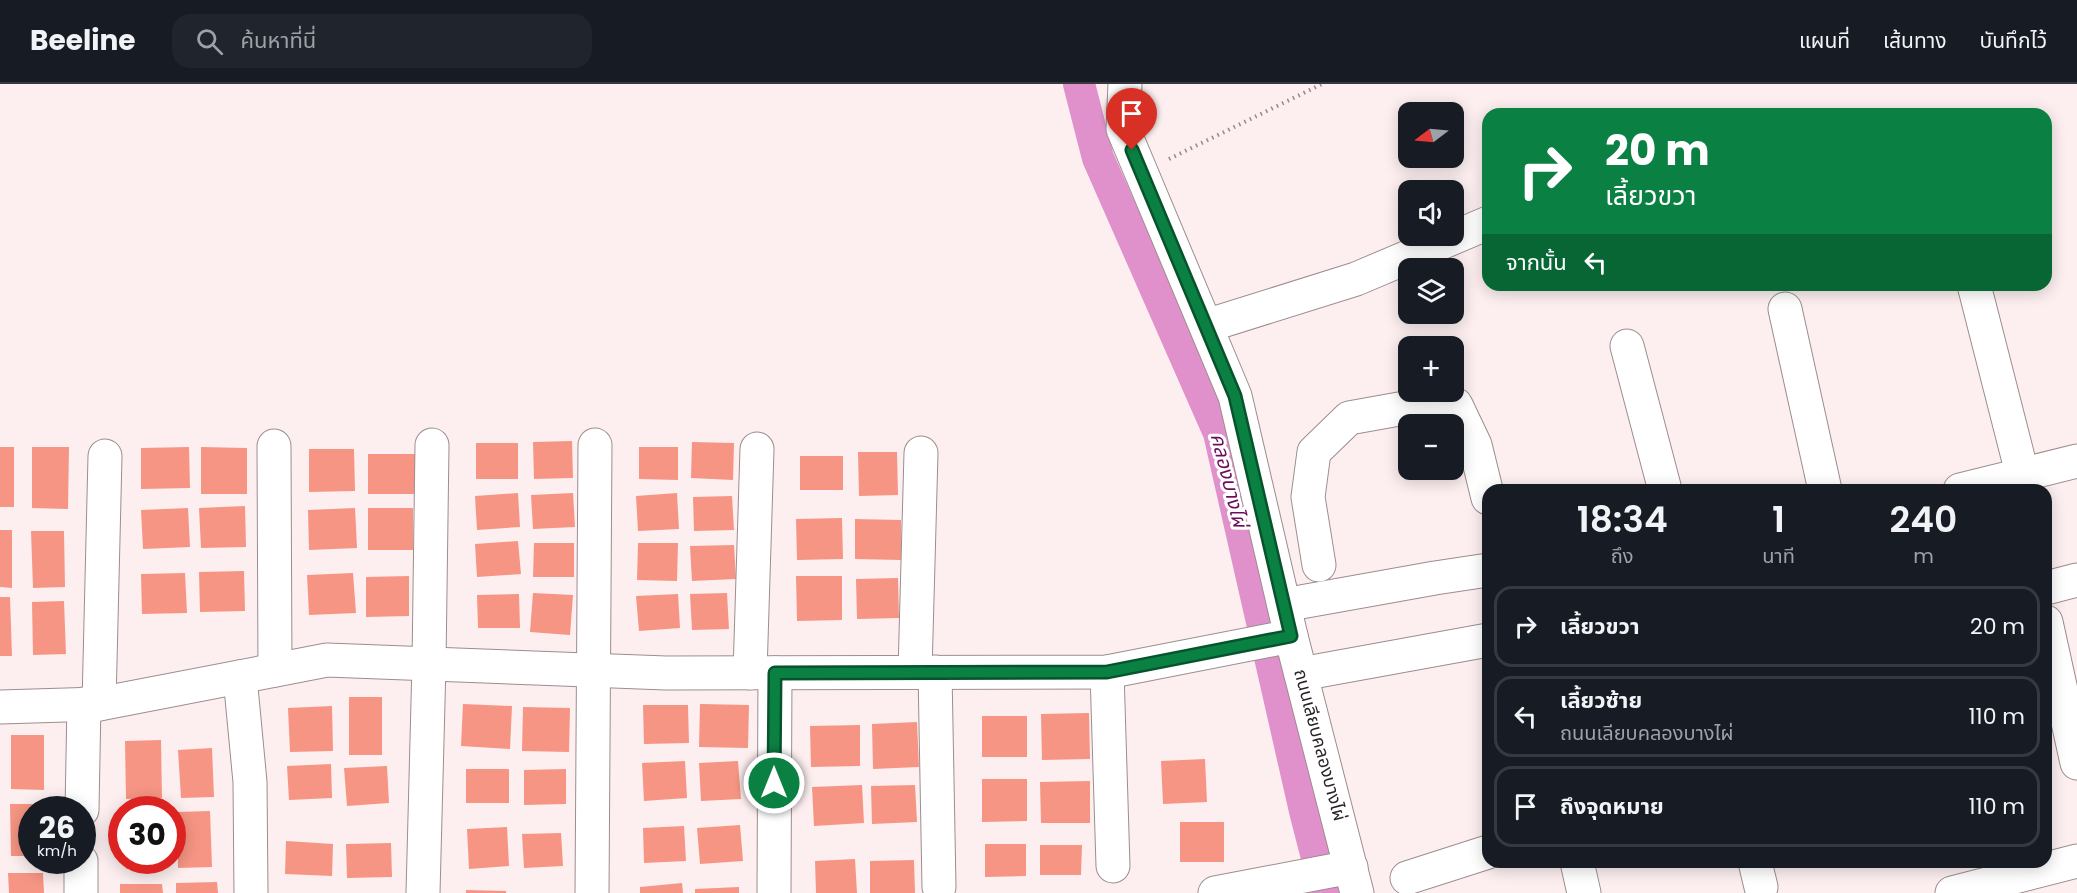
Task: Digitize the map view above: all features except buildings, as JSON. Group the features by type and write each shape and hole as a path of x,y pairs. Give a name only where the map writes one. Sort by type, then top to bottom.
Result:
{"street":[{"name":"ถนนเลียบคลองบางไผ่","path":"1125,84 1123,129 1235,396 1282,627 1301,674 1346,877"},
{"path":"1206,326 1356,279 1482,226"},
{"path":"1976,291 2022,473"},
{"path":"1785,309 1824,484"},
{"path":"1627,346 1663,484"},
{"path":"1319,565 1308,497 1314,452 1349,418 1427,404 1456,405 1475,445 1485,484"},
{"path":"423,893 432,445"},
{"path":"592,893 595,445"},
{"path":"274,446 275,670"},
{"path":"756,449 762,673 774,893"},
{"path":"921,453 925,672 939,887"},
{"path":"83,796 92,704 105,456"},
{"path":"1982,484 2077,460"},
{"path":"0,707 92,704 327,660 666,673 1107,672 1196,654 1435,578 1482,571"},
{"path":"2052,586 2077,580"},
{"path":"1301,674 1482,641"},
{"path":"2052,649 2077,763"},
{"path":"1107,672 1113,866"},
{"path":"240,677 250,782 251,893"},
{"path":"1407,878 1482,854"},
{"path":"2052,867 2077,861"},
{"path":"1578,868 1584,893"},
{"path":"1952,893 2050,868"},
{"path":"81,874 81,893"},
{"path":"1215,893 1264,884 1346,877"}],"path":[{"path":"1142,172 1322,84"}],"waterway":[{"name":"คลองบางไผ่","path":"1079,84 1098,158 1219,433 1305,811 1326,893"}],"route":[{"path":"774,783 775,673 1107,672 1291,636 1235,396 1132,150"}]}
